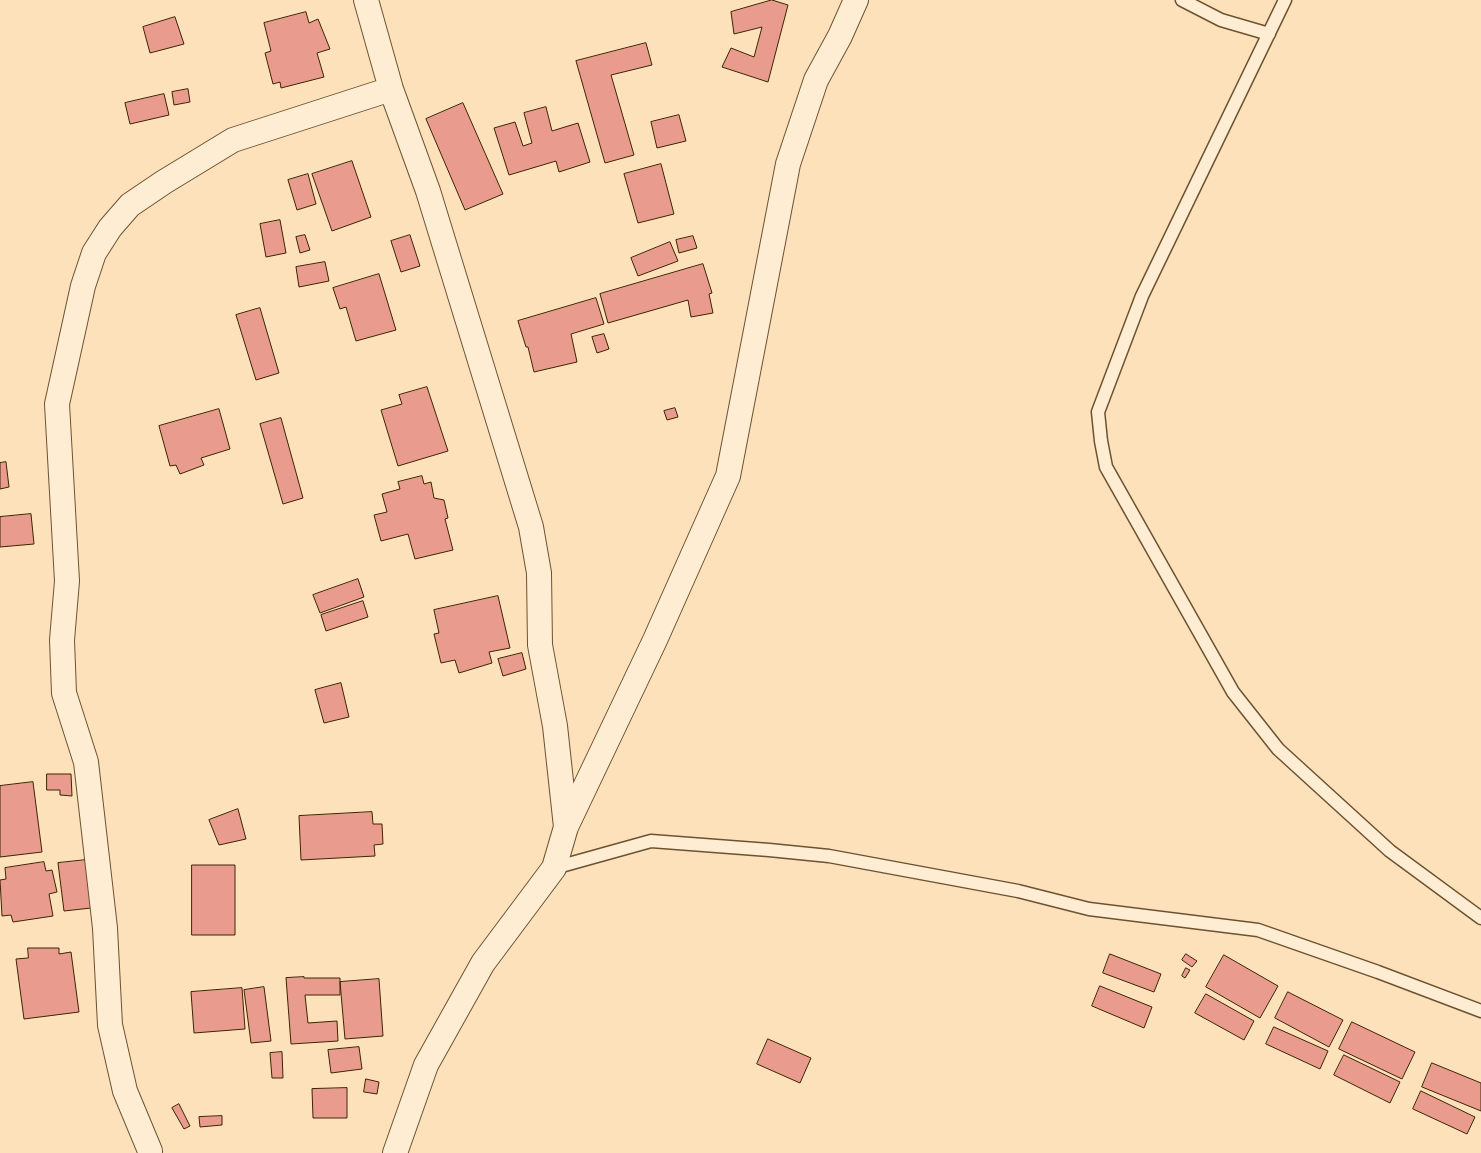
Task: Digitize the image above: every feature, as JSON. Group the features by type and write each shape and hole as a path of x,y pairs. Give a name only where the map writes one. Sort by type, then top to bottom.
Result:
{"street":[{"path":"366,0 392,89 428,191 531,527 539,573 540,644 555,726 566,828"},
{"path":"395,1153 426,1065 482,964 554,868 566,828 655,640 728,476 788,164 816,80 840,36 856,0"},
{"path":"149,1152 125,1091 110,1025 105,928 86,762 64,693 62,640 67,581 57,404 83,286 94,253 110,228 130,205 164,182 232,140 392,89"}],"lane":[{"path":"1182,0 1220,20 1269,34"},
{"path":"1286,0 1142,296 1098,412 1106,467 1233,692 1278,749 1390,851 1481,918"},
{"path":"554,868 651,841 829,856 1018,890 1089,909 1258,930 1481,1011"}],"building":[{"path":"772,0 788,5 768,82 722,67 731,48 754,57 762,27 734,34 731,12"},
{"path":"306,12 309,23 318,19 330,49 317,53 324,77 281,88 280,82 273,84 265,53 271,51 264,23"},
{"path":"175,17 184,44 150,53 143,27"},
{"path":"646,43 652,65 611,75 634,155 605,163 576,61"},
{"path":"188,89 190,102 174,105 172,92"},
{"path":"164,94 169,115 130,124 125,103"},
{"path":"463,103 503,194 465,210 426,119"},
{"path":"546,107 552,131 578,123 590,162 559,172 556,161 509,175 494,128 515,122 523,146 532,143 524,113"},
{"path":"679,115 686,141 657,148 651,122"},
{"path":"352,161 371,217 332,231 312,174"},
{"path":"661,164 674,214 638,223 624,174"},
{"path":"308,174 316,204 297,210 288,180"},
{"path":"280,220 286,253 266,257 260,224"},
{"path":"305,235 310,250 300,253 296,237"},
{"path":"410,235 420,266 401,272 391,241"},
{"path":"693,236 697,248 679,253 676,240"},
{"path":"670,242 678,261 638,276 631,258"},
{"path":"325,262 329,281 299,287 296,267"},
{"path":"703,264 712,293 709,294 713,313 691,317 688,300 608,323 600,294"},
{"path":"379,274 396,330 356,341 346,307 340,309 333,288"},
{"path":"596,298 604,324 571,334 577,362 534,372 528,347 526,347 518,321"},
{"path":"260,308 279,373 256,380 236,315"},
{"path":"604,334 609,349 597,353 592,337"},
{"path":"427,387 448,451 398,466 381,410 402,404 399,395"},
{"path":"675,408 678,417 667,420 664,411"},
{"path":"219,409 230,449 201,458 204,465 180,474 176,465 170,466 159,426"},
{"path":"281,418 303,498 283,504 260,424"},
{"path":"6,462 9,487 0,489 0,463"},
{"path":"422,476 424,484 431,482 434,498 444,500 448,518 445,519 453,550 415,559 408,534 381,541 374,515 387,512 382,494 400,489 398,482"},
{"path":"31,514 34,544 0,547 0,517"},
{"path":"358,579 364,597 320,613 313,595"},
{"path":"498,596 510,648 489,652 492,663 459,673 455,660 441,663 434,634 439,633 434,610"},
{"path":"363,601 368,617 326,631 321,615"},
{"path":"522,653 526,669 503,676 498,659"},
{"path":"341,683 349,717 324,723 315,690"},
{"path":"47,774 71,774 72,796 60,795 60,790 47,790"},
{"path":"33,782 42,852 0,857 0,786"},
{"path":"238,809 246,839 219,845 209,820"},
{"path":"372,812 373,824 382,824 383,844 374,845 375,856 301,860 299,816"},
{"path":"86,860 91,908 64,911 58,863"},
{"path":"44,862 46,871 52,870 57,892 49,894 53,916 13,922 11,915 2,916 0,880 6,879 5,868"},
{"path":"192,865 235,865 235,935 192,935"},
{"path":"28,948 59,948 59,954 71,952 79,1012 24,1019 16,959 28,958"},
{"path":"1110,954 1161,974 1154,992 1103,973"},
{"path":"1186,954 1197,961 1192,967 1182,960"},
{"path":"1224,955 1278,986 1260,1018 1206,987"},
{"path":"1186,968 1190,970 1185,978 1182,976"},
{"path":"286,978 340,978 340,995 305,995 308,1023 337,1021 338,1041 291,1044"},
{"path":"379,979 383,1036 345,1039 340,982"},
{"path":"1100,986 1152,1007 1144,1028 1092,1006"},
{"path":"264,987 271,1041 251,1043 244,990"},
{"path":"242,988 245,1029 194,1033 191,992"},
{"path":"1288,992 1343,1020 1329,1047 1275,1018"},
{"path":"1206,994 1254,1021 1244,1040 1195,1013"},
{"path":"1352,1022 1415,1052 1402,1079 1339,1049"},
{"path":"1274,1027 1328,1051 1320,1069 1266,1044"},
{"path":"768,1039 811,1058 800,1083 757,1064"},
{"path":"359,1047 362,1069 331,1073 328,1050"},
{"path":"282,1052 283,1078 272,1078 270,1053"},
{"path":"1344,1055 1400,1082 1390,1103 1334,1075"},
{"path":"1432,1063 1481,1083 1481,1111 1422,1087"},
{"path":"366,1079 379,1082 377,1094 364,1092"},
{"path":"347,1088 347,1118 313,1118 312,1089"},
{"path":"1421,1091 1475,1117 1467,1134 1413,1109"},
{"path":"179,1104 190,1126 184,1129 172,1108"},
{"path":"222,1116 222,1125 200,1127 199,1117"}]}
